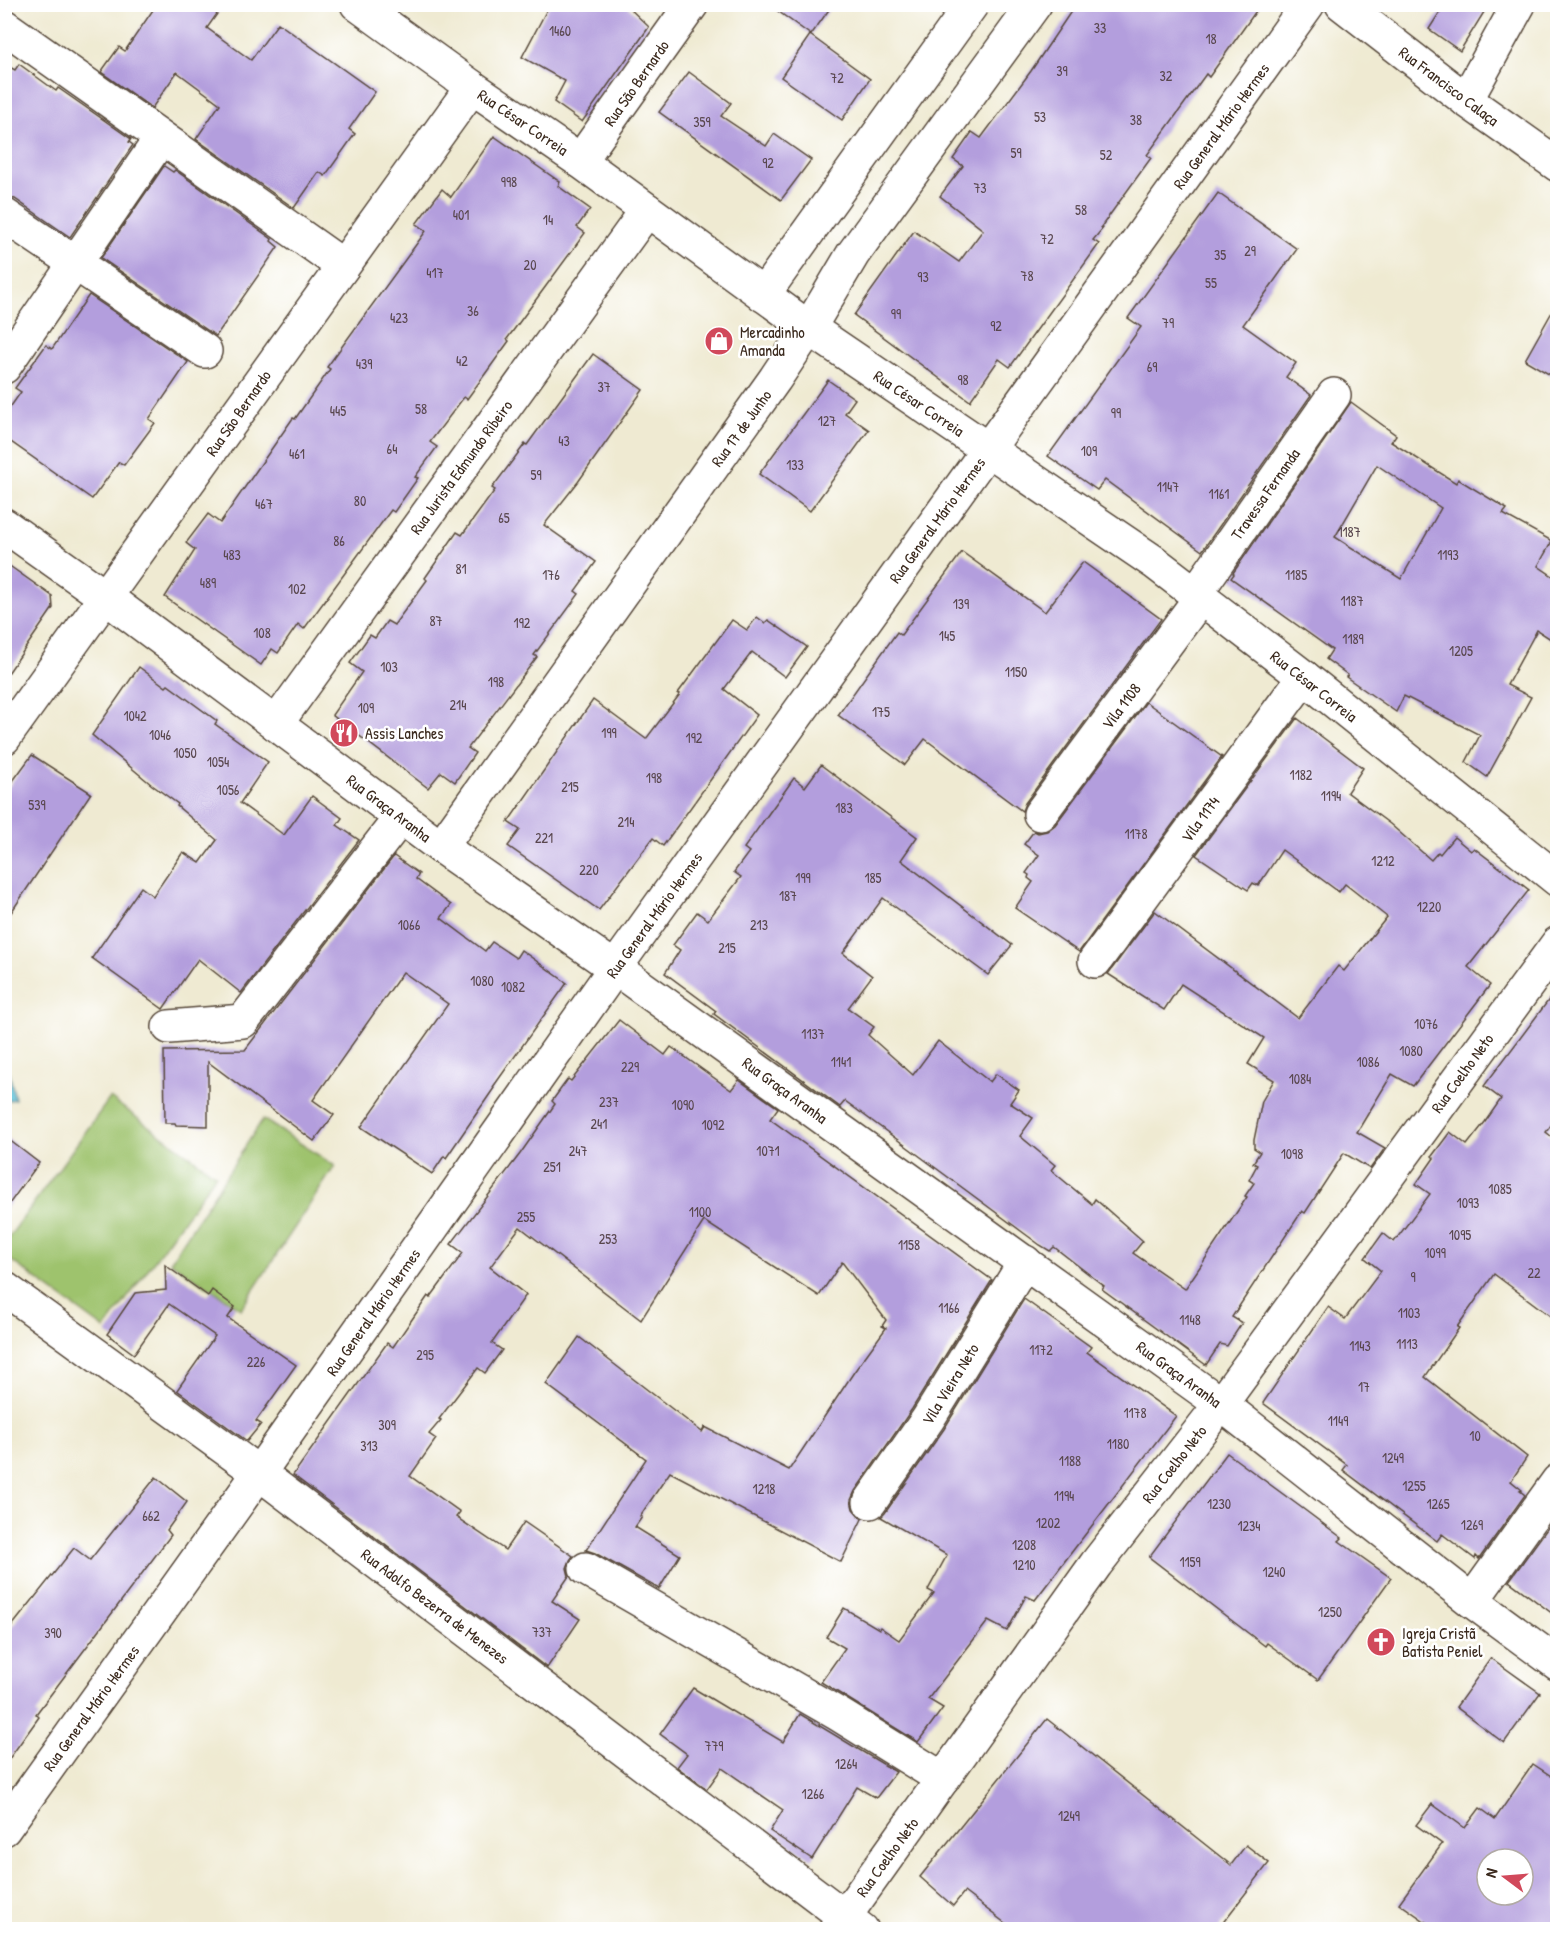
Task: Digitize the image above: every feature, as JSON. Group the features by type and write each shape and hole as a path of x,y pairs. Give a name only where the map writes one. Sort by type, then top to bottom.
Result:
{"street":[{"name":"Rua César Correia","path":"357,4 471,87 580,161 809,328 1154,562 1304,677 1557,880"},
{"name":"Rua São Bernardo","path":"580,161 692,4"},
{"path":"763,295 972,4"},
{"name":"Rua 17 de Junho","path":"441,847 776,379 853,254 1035,4"},
{"name":"Rua General Mário Hermes","path":"4,1829 259,1473 615,968 1308,4"},
{"name":"Rua Francisco Calaça","path":"1342,4 1466,100 1557,165"},
{"path":"1466,100 1519,4"},
{"path":"4,26 343,266"},
{"name":"Rua São Bernardo","path":"4,738 107,598 471,87"},
{"path":"4,367 161,138"},
{"name":"Rua Jurista Edmundo Ribeiro","path":"276,724 647,210"},
{"path":"4,215 205,351"},
{"name":"Travessa Fernanda","path":"1199,595 1334,395"},
{"name":"Rua Graça Aranha","path":"4,525 107,598 441,847 615,968 1221,1404 1472,1601 1557,1664"},
{"name":"Vila 1108","path":"1040,814 1199,595"},
{"name":"Vila 1174","path":"1095,961 1304,677"},
{"path":"169,1027 243,1022 401,817"},
{"name":"Rua Coelho Neto","path":"847,1925 943,1779 1096,1564 1221,1404 1557,943"},
{"name":"Vila Vieira Neto","path":"870,1502 928,1419 1025,1262"},
{"name":"Rua Adolfo Bezerra de Menezes","path":"4,1288 259,1473 847,1925"},
{"path":"1472,1601 1557,1480"},
{"path":"586,1569 838,1714 943,1779"}],"green space":[{"path":"110,1098 216,1175 105,1329 5,1256 4,1244"},
{"path":"263,1119 335,1166 241,1309 170,1262"}],"water":[{"path":"9,1072 15,1099 5,1101 5,1073"}],"building":[{"path":"157,4 224,4 207,28 251,60 278,23 375,92 349,129 355,134 325,176 319,172 294,208 196,139 220,104 177,72 152,108 101,72 119,47 125,51"},
{"path":"550,4 625,4 649,27 582,122 554,102 565,81 522,57"},
{"path":"768,4 833,4 811,35"},
{"path":"1076,4 1261,4 1209,77 1206,74 1147,155 1151,158 1093,240 1099,244 1010,367 999,359 970,401 854,315 914,231 959,262 983,230 940,196 963,166 953,159 972,132 981,138 1031,71"},
{"path":"1445,4 1489,4 1460,51 1429,29"},
{"path":"810,35 870,79 842,120 781,77"},
{"path":"4,64 15,70 19,64 56,91 58,88 131,139 129,142 133,145 70,237 15,199 4,196"},
{"path":"689,72 731,103 721,116 766,146 774,134 811,160 781,200 659,112"},
{"path":"494,136 560,182 558,186 590,209 577,227 585,233 507,339 509,341 467,399 464,397 430,442 437,447 394,512 391,510 304,629 298,624 278,653 272,649 261,665 165,597 195,550 186,543 208,514 220,523 330,369 327,367 426,231 416,224 442,189 451,197"},
{"path":"164,166 173,172 175,170 272,239 271,241 278,247 216,336 101,258"},
{"path":"1218,193 1297,249 1243,325 1296,363 1286,377 1311,395 1202,551 1105,480 1097,490 1048,456 1141,327 1128,318"},
{"path":"89,295 188,362 149,419 155,423 124,465 119,462 92,499 4,437 4,416 21,392 15,388 46,345 52,349"},
{"path":"1557,303 1557,379 1525,360"},
{"path":"593,354 643,390 578,482 544,525 596,562 575,591 579,594 534,655 537,657 468,748 475,753 455,782 441,772 428,788 332,715 362,672 350,663 370,635 375,638 387,621 394,625 427,580 425,578 457,532 462,535 495,490 492,488 525,444 527,445"},
{"path":"828,380 855,399 845,413 869,430 810,511 759,474"},
{"path":"1351,402 1396,435 1391,442 1456,483 1458,479 1507,509 1503,514 1552,541 1538,566 1557,579 1557,643 1537,630 1507,685 1531,697 1487,777 1466,762 1480,735 1404,696 1396,712 1346,677 1348,675 1326,659 1332,650 1231,578","holes":["1377,465 1441,508 1401,579 1335,537"]},
{"path":"962,552 1045,612 1083,562 1161,619 1025,803 1022,811 925,739 905,765 838,715 897,632 901,635"},
{"path":"4,562 52,596 53,608 4,679"},
{"path":"757,617 765,623 768,620 807,647 785,677 752,652 724,689 757,715 663,846 653,838 599,910 508,846 520,830 508,822 593,700 646,739 732,620 747,630"},
{"path":"139,667 217,721 215,724 268,762 240,803 284,835 312,796 342,818 337,825 359,840 241,993 198,959 163,1009 92,958 141,887 153,896 183,852 200,863 217,840 177,806 178,804 92,735"},
{"path":"1146,702 1222,757 1079,952 1015,908 1033,882 1026,873 1039,855 1024,844 1034,831 1038,833 1047,831 1055,825"},
{"path":"1297,718 1363,768 1347,792 1390,824 1431,860 1438,852 1440,854 1454,837 1471,851 1474,848 1529,890 1468,967 1490,985 1413,1086 1392,1074 1357,1132 1385,1148 1370,1169 1344,1153 1305,1213 1302,1211 1232,1317 1242,1323 1227,1346 1220,1344 1206,1365 1102,1289 1104,1286 1054,1247 1050,1251 1040,1245 845,1101 840,1107 714,1014 716,1011 665,973 680,950 673,945 697,912 708,920 741,877 734,872 749,852 744,848 794,778 805,787 821,765 917,837 901,860 1012,945 988,975 883,898 843,953 872,976 848,1008 874,1027 868,1035 913,1075 938,1041 990,1082 996,1074 1019,1090 1010,1103 1033,1118 1020,1136 1055,1165 1051,1170 1092,1204 1095,1199 1143,1241 1133,1253 1185,1289 1254,1183 1249,1180 1257,1165 1253,1163 1260,1152 1254,1148 1254,1140 1262,1101 1274,1080 1248,1064 1264,1038 1181,984 1164,1010 1108,974 1155,911 1298,1018 1338,966 1344,971 1387,917 1345,884 1339,892 1282,850 1258,886 1253,883 1248,890 1196,855"},
{"path":"32,755 91,793 4,923 4,793"},
{"path":"394,856 419,874 416,879 451,905 441,918 485,951 492,942 516,958 521,950 567,983 446,1158 444,1156 432,1174 361,1127 448,1004 403,972 313,1100 334,1115 314,1141 208,1062 208,1126 165,1123 164,1051 245,1050"},
{"path":"1557,989 1557,1117 1546,1132 1557,1141 1557,1321 1494,1274 1425,1377 1527,1457 1511,1481 1525,1495 1479,1559 1476,1556 1475,1559 1442,1534 1437,1541 1343,1470 1347,1465 1263,1403 1328,1307 1345,1319 1381,1271 1365,1258 1383,1233 1394,1242 1430,1194 1416,1184 1434,1158 1432,1156 1450,1132 1467,1145 1485,1122 1501,1099 1484,1086"},
{"path":"619,1020 665,1055 671,1047 731,1090 739,1080 778,1108 770,1119 992,1280 912,1409 855,1491 851,1500 853,1509 862,1519 841,1562 670,1472 635,1527 680,1555 659,1589 586,1550 646,1459 546,1384 579,1337 702,1432 705,1427 789,1470 886,1328 882,1326 886,1320 842,1262 819,1296 704,1221 641,1320 520,1227 490,1267 526,1295 492,1343 502,1350 485,1373 478,1368 439,1419 441,1420 429,1434 436,1439 410,1476 460,1512 456,1517 505,1550 524,1522 573,1556 567,1568 569,1576 552,1601 580,1619 547,1668 293,1475 387,1343 393,1347 428,1296 430,1298 463,1253 451,1244 520,1154 555,1104 552,1101 568,1079 571,1081"},
{"path":"4,1136 39,1163 4,1211"},
{"path":"165,1265 208,1296 212,1290 235,1307 227,1319 296,1365 256,1421 261,1424 247,1441 177,1390 215,1336 169,1304 134,1354 107,1334 135,1293 166,1290"},
{"path":"1024,1299 1091,1347 1087,1352 1176,1416 1035,1600 1026,1596 1007,1631 988,1621 928,1699 943,1708 918,1742 821,1682 845,1648 826,1637 844,1608 899,1640 934,1593 928,1590 947,1555 881,1517 944,1429"},
{"path":"1227,1453 1342,1538 1339,1541 1391,1578 1318,1680 1267,1643 1265,1646 1149,1557"},
{"path":"156,1477 187,1502 167,1530 171,1535 36,1714 39,1717 4,1766 4,1636 74,1548 90,1560"},
{"path":"1555,1518 1557,1519 1557,1617 1509,1581"},
{"path":"1491,1658 1540,1693 1504,1743 1456,1707"},
{"path":"693,1688 783,1742 800,1714 896,1772 876,1798 857,1787 812,1859 770,1831 783,1810 722,1768 707,1789 677,1767 687,1754 660,1734"},
{"path":"1047,1719 1231,1865 1246,1845 1269,1863 1218,1929 1013,1929 964,1892 953,1906 920,1877"},
{"path":"1533,1764 1557,1780 1557,1929 1436,1929 1399,1903 1442,1844 1416,1825 1432,1804 1465,1828 1480,1808 1495,1819"}],"place":[{"name":"Mercadinho Amanda","path":"719,341"},
{"name":"Assis Lanches","path":"344,733"},
{"name":"Igreja Cristã Batista Peniel","path":"1381,1642"}]}
